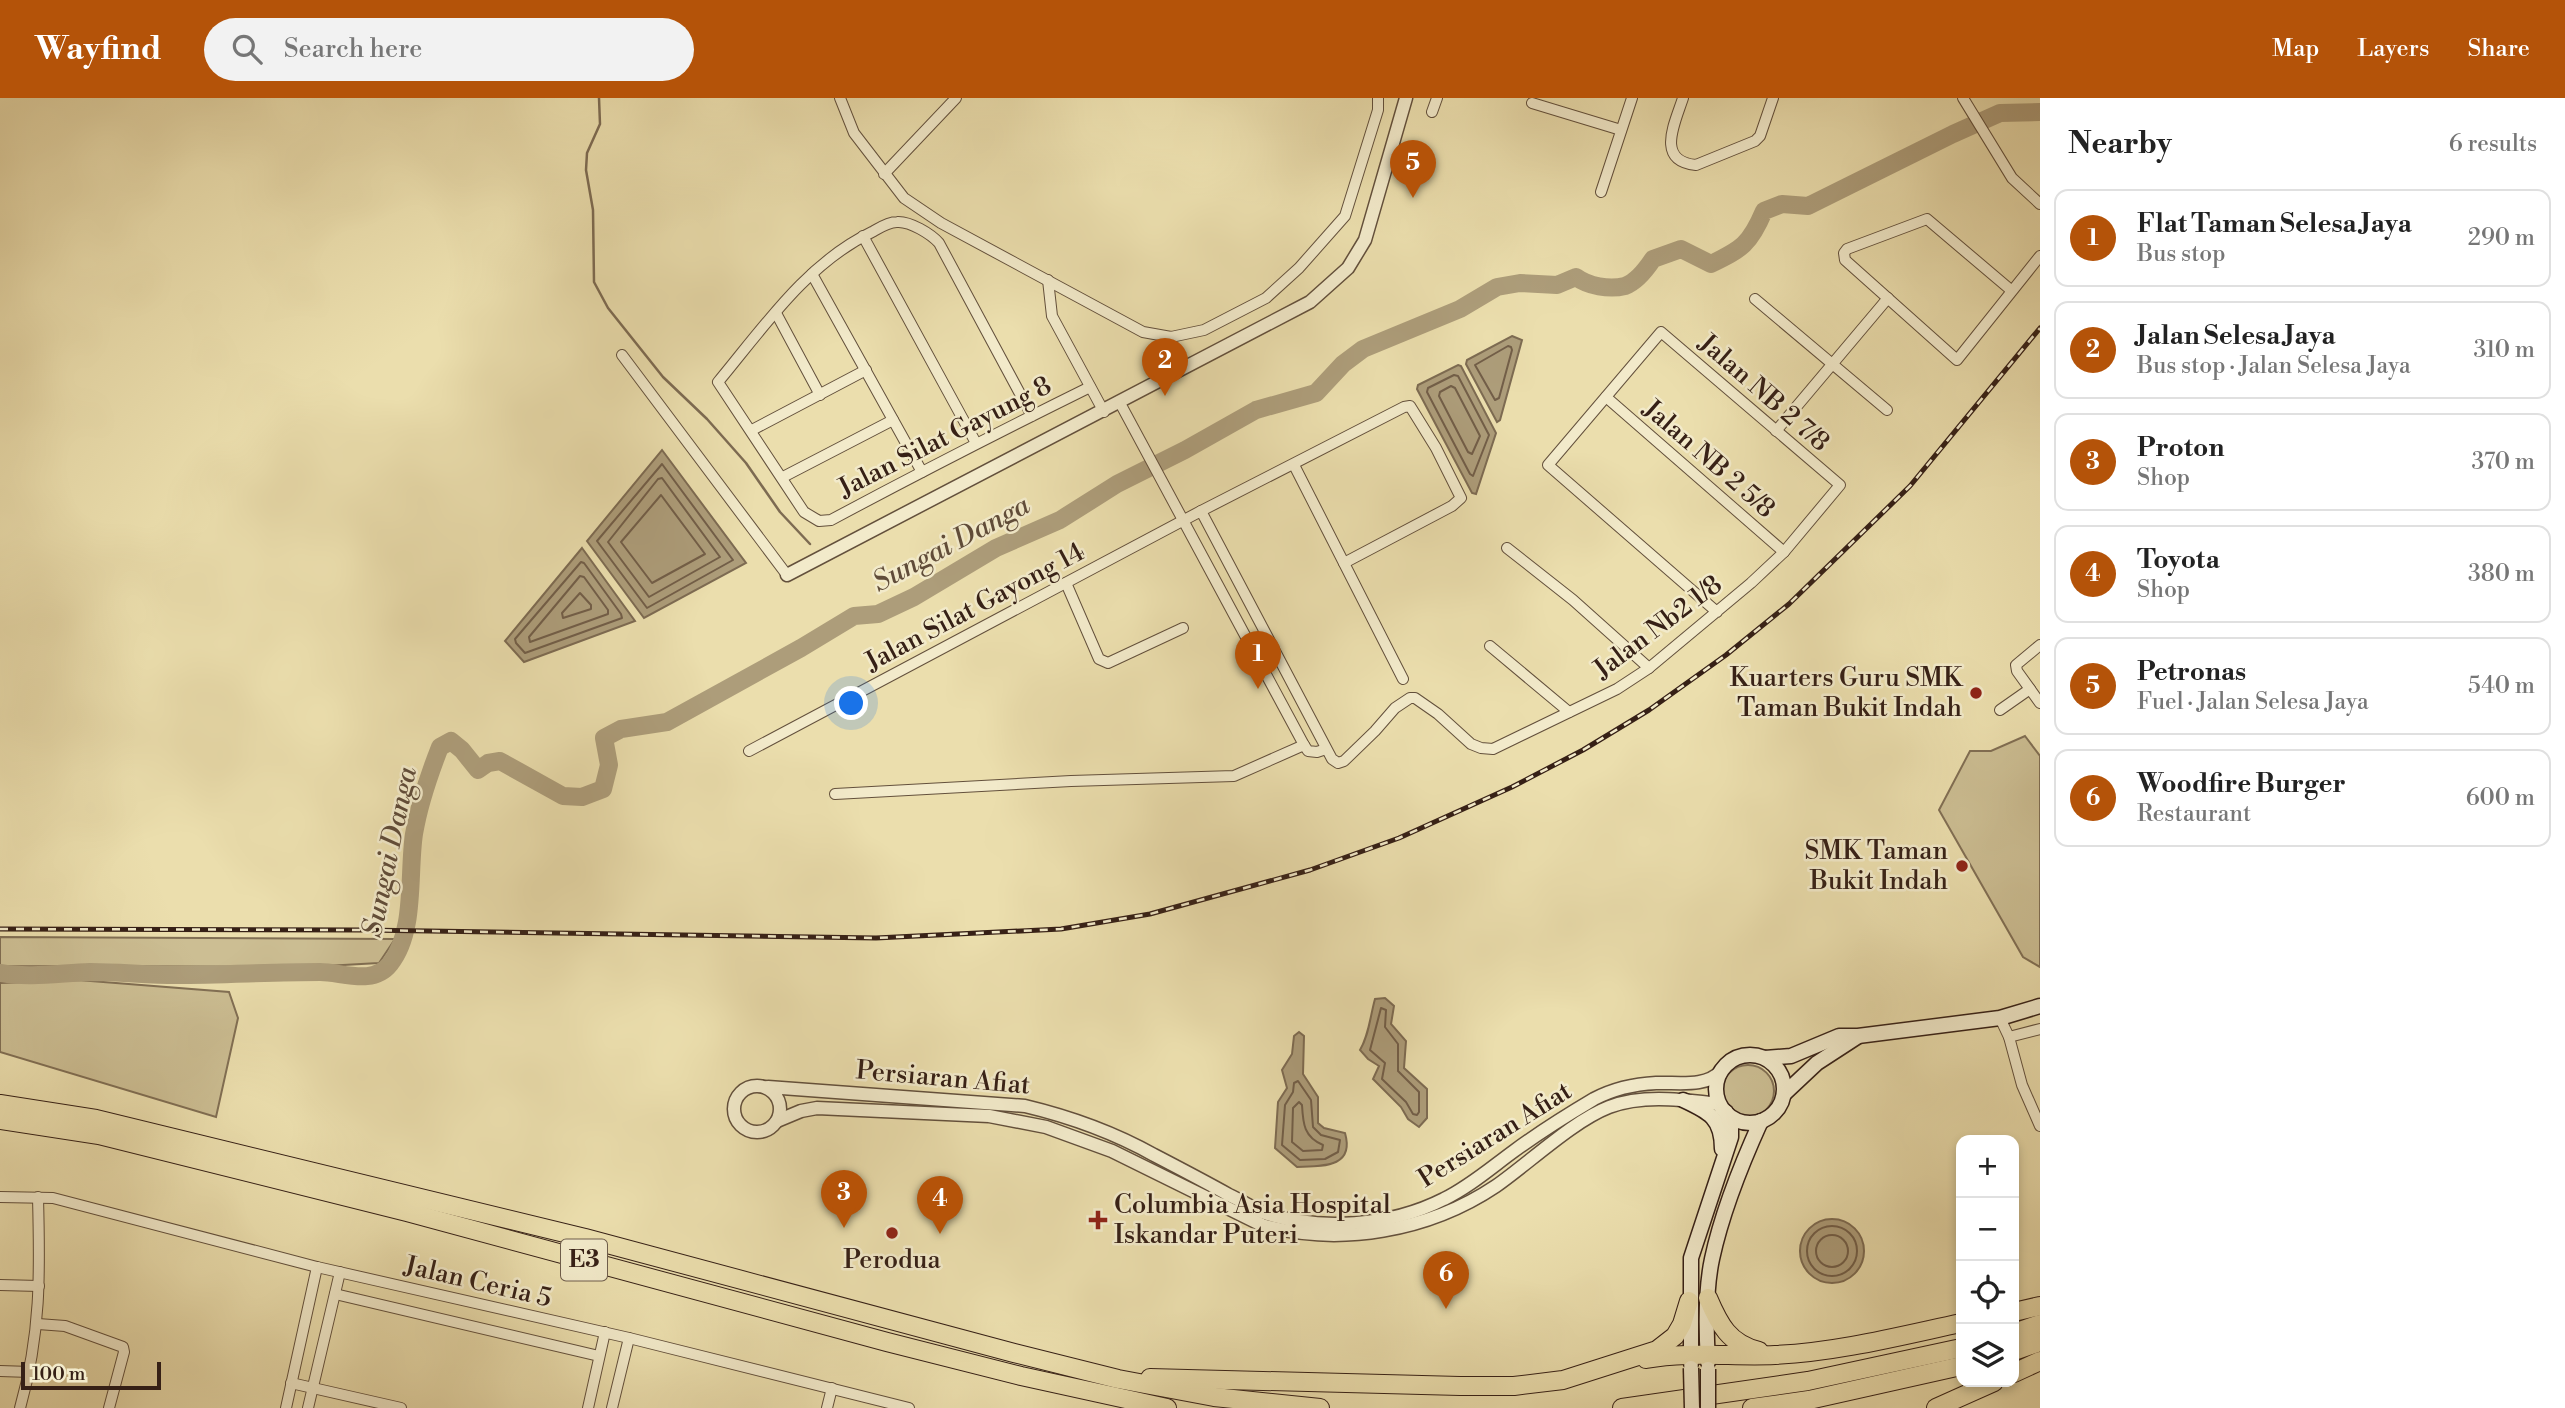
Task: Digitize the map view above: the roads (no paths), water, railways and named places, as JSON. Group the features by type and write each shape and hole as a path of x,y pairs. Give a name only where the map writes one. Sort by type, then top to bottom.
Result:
{"highway":[{"name":"E3","path":"0,1104 96,1119 585,1238 1118,1379 1202,1395 1320,1408"},
{"name":"E3","path":"0,1120 112,1139 407,1212 887,1342 1021,1376 1167,1408"},
{"path":"1708,1298 1718,1322 1728,1335 1745,1348 1776,1355"},
{"path":"1118,1379 1198,1378 1346,1384 1514,1386 1563,1380 1657,1350 1675,1336 1689,1301"},
{"path":"2019,1311 2040,1306"},
{"path":"1619,1364 1654,1357 1699,1362 1776,1355 1860,1345 1956,1324"},
{"path":"2019,1330 2040,1324"},
{"path":"2019,1348 2040,1342"},
{"path":"1622,1408 1784,1386 1956,1349"},
{"path":"2019,1371 2040,1361"},
{"path":"1752,1408 1809,1400 1956,1367"},
{"path":"1936,1408 1983,1387"}],"main road":[{"path":"1708,1408 1689,1301 1691,1258 1723,1168 1731,1137 1731,1126 1723,1108 1717,1082 1721,1071 1736,1058 1746,1055 1765,1058 1791,1056 1839,1036 1858,1036 2000,1018 2040,1006"},
{"path":"1692,1408 1712,1262 1744,1159 1761,1121 1776,1110 1784,1094 1817,1063 1858,1036"},
{"path":"1765,1058 1780,1073 1784,1094"},
{"path":"1683,1100 1704,1110 1720,1126 1723,1168"},
{"path":"1723,1108 1742,1122 1761,1121"}],"street":[{"path":"840,98 854,133 904,198 941,223 1143,332 1171,337 1186,336 1204,330 1266,298 1299,268 1345,216 1378,110 1378,98"},
{"path":"884,174 956,98"},
{"path":"622,355 787,575 1290,315 1310,302 1348,268 1365,240 1406,98"},
{"path":"1432,113 1437,98"},
{"path":"1601,192 1632,98"},
{"path":"1683,98 1670,140 1676,157 1686,164 1696,165 1755,141 1760,136 1773,98"},
{"path":"1963,98 2012,178 2040,204"},
{"path":"1532,103 1621,130"},
{"path":"2012,291 1927,219 1847,249 1844,253 1845,260 1957,360 2040,256"},
{"path":"893,420 783,477 718,382 812,274 845,245 895,222 910,225 939,243 1032,416"},
{"path":"863,236 975,443"},
{"path":"812,274 922,472"},
{"path":"1048,281 1052,316 1104,412"},
{"path":"1776,431 1888,298"},
{"path":"1755,299 1887,411"},
{"path":"776,313 820,395"},
{"name":"Jalan NB 2 7/8","path":"1606,397 1661,332 1840,485"},
{"path":"752,430 866,370"},
{"name":"Jalan Silat Gayung 8","path":"783,477 804,512 818,521 831,520 975,443 1090,387"},
{"path":"1606,397 1548,465 1717,611"},
{"name":"Jalan NB 2 5/8","path":"1606,397 1784,552"},
{"path":"1121,403 1308,751 1313,753 1326,749 1201,511"},
{"name":"Jalan Silat Gayong 14","path":"749,751 1183,519 1404,407 1410,407 1415,411 1460,494 1458,502 1344,563"},
{"path":"1294,465 1404,679"},
{"name":"Jalan Nb2 1/8","path":"1326,749 1338,763 1344,761 1376,732 1395,708 1410,698 1415,698 1438,714 1471,744 1481,748 1493,748 1617,689 1649,668 1784,552 1840,485"},
{"path":"1507,548 1573,600 1649,668"},
{"path":"1066,583 1099,659 1108,663 1183,628"},
{"path":"2040,645 2016,665 2017,671 2040,703"},
{"path":"1490,646 1569,712"},
{"path":"2000,710 2030,689"},
{"path":"835,794 1071,781 1234,776 1304,744"},
{"path":"2000,1018 2009,1037 2022,1085 2040,1126"},
{"path":"2009,1037 2040,1029"},
{"name":"Persiaran Afiat","path":"1721,1071 1715,1078 1699,1082 1655,1083 1605,1093 1578,1108 1445,1199 1411,1212 1378,1220 1286,1225 1098,1127 1025,1106 752,1085 739,1093 733,1107 734,1115 743,1127 758,1132 765,1131 777,1121 801,1111 817,1108 989,1116 1046,1127 1146,1167 1254,1221 1286,1225 1350,1233 1386,1231 1423,1222 1457,1209 1495,1186 1607,1108 1629,1101 1683,1100 1723,1108"},
{"path":"768,1087 774,1092 781,1106 777,1121"},
{"path":"1615,1091 1618,1105"},
{"path":"1146,1167 1153,1154"},
{"path":"1161,1175 1169,1163"},
{"name":"Jalan Ceria 5","path":"0,1197 53,1198 317,1267 605,1332 909,1408"},
{"path":"20,1408 30,1372 38,1324 38,1197"},
{"path":"286,1408 317,1267"},
{"path":"308,1408 340,1272"},
{"path":"0,1285 39,1286"},
{"path":"335,1294 600,1356"},
{"path":"38,1324 65,1326 123,1347 109,1408"},
{"path":"588,1408 605,1332"},
{"path":"612,1408 629,1338"},
{"path":"0,1371 30,1372"},
{"path":"291,1383 401,1408"},
{"path":"827,1408 832,1388"}],"water":[{"path":"1512,336 1522,340 1500,420 1497,422 1466,364 1467,360"},
{"path":"1458,365 1461,366 1496,433 1476,494 1472,493 1417,389 1418,385"},
{"path":"662,450 746,563 644,618 587,541"},
{"path":"582,548 635,621 524,662 505,641"},
{"path":"1385,998 1394,1006 1391,1024 1406,1041 1404,1068 1427,1089 1427,1118 1419,1127 1408,1119 1401,1107 1373,1079 1379,1066 1360,1050 1375,999"},
{"path":"1299,1032 1304,1036 1303,1074 1318,1097 1318,1123 1324,1128 1345,1133 1345,1153 1341,1159 1326,1165 1297,1167 1275,1148 1278,1102 1287,1088 1282,1070 1292,1054 1294,1036"},
{"path":"1832,1219 1844,1221 1855,1228 1862,1239 1862,1263 1855,1274 1844,1281 1832,1283 1820,1281 1809,1274 1802,1263 1800,1251 1802,1239 1809,1228 1820,1221"}],"waterway":[{"path":"599,98 600,124 587,153 586,170 593,210 594,282 608,308 663,377 707,419 746,463 780,512 810,544"},
{"name":"Sungai Danga","path":"0,973 176,975 320,972 375,975 390,964 404,936 410,902 412,849 419,812 440,747 451,741 478,770 488,763 500,761 563,796 582,797 603,789 609,765 604,738 621,729 667,722 854,616 878,614 914,597 996,548 1060,520 1117,484 1256,410 1316,393 1343,364 1363,349 1460,309 1497,287 1520,283 1557,285 1576,277 1599,286 1625,286 1637,278 1653,259 1681,249 1711,264 1744,244 1764,211 1782,204 1808,206 2000,113 2040,112"}],"railway":[{"path":"0,929 364,930 876,938 1061,929 1150,914 1310,870 1399,838 1512,787 1583,750 1649,710 1726,655 1789,604 1910,486 2040,328"}],"place":[{"name":"Petronas","path":"1413,198"},
{"name":"Jalan Selesa Jaya","path":"1165,396"},
{"name":"Flat Taman Selesa Jaya","path":"1258,689"},
{"name":"Kuarters Guru SMK Taman Bukit Indah","path":"1976,693"},
{"name":"SMK Taman Bukit Indah","path":"1962,866"},
{"name":"Columbia Asia Hospital Iskandar Puteri","path":"1098,1220"},
{"name":"Proton","path":"844,1228"},
{"name":"Perodua","path":"892,1233"},
{"name":"Toyota","path":"940,1234"},
{"name":"Woodfire Burger","path":"1446,1309"}]}
